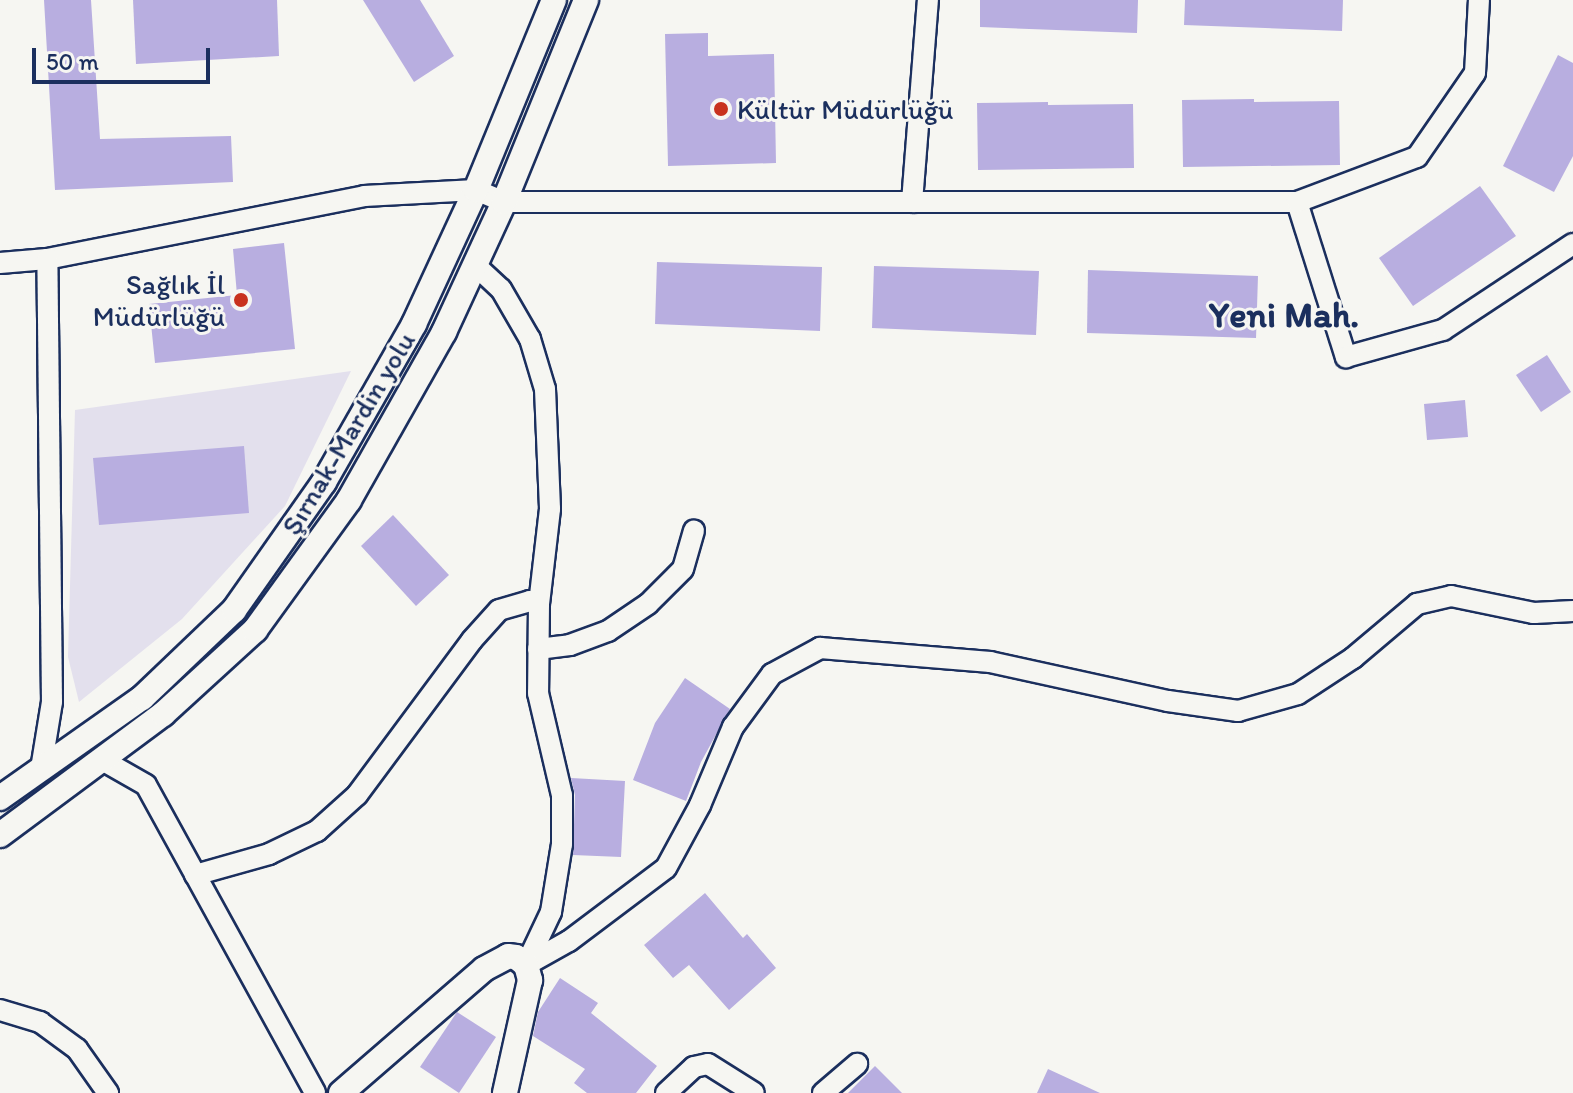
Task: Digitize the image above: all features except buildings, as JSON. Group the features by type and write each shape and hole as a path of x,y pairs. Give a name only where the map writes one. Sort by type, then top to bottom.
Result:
{"street":[{"name":"Şırnak-Mardin yolu","path":"0,798 142,698 234,610 324,482 414,324 476,190 554,0"},
{"name":"Şırnak-Mardin yolu","path":"0,835 104,761 163,714 255,630 349,500 444,332 504,202 586,0"},
{"path":"912,202 928,0"},
{"path":"0,263 47,259 364,196 476,190 504,202 1297,202 1417,157 1475,73 1479,0"},
{"path":"1297,202 1346,357 1443,330 1573,244"},
{"path":"41,769 52,702 47,259"},
{"path":"475,265 501,289 530,339 545,389 550,509 539,604 538,693 562,795 562,844 551,912 526,965"},
{"path":"538,649 570,645 608,631 648,604 683,569 694,531"},
{"path":"526,965 569,941 666,868 700,805 733,727 772,674 820,648 990,662 1168,701 1238,711 1298,694 1353,658 1417,604 1451,596 1534,613 1573,611"},
{"path":"195,875 269,854 317,831 357,795 472,640 499,610 530,601 539,604"},
{"path":"104,761 146,785 315,1093"},
{"path":"341,1093 497,959 516,957 526,965 530,980 505,1093"},
{"path":"0,1010 40,1022 77,1049 108,1093"},
{"path":"666,1093 694,1067 708,1064 754,1093"},
{"path":"823,1093 857,1064"}],"shaded area":[{"path":"351,371 285,506 182,619 79,702 68,657 75,410"}],"place":[{"name":"Kültür Müdürlüğü","path":"721,109"},
{"name":"Sağlık İl Müdürlüğü","path":"241,300"}],"district":[{"name":"Yeni Mah.","path":"1284,315"}]}
